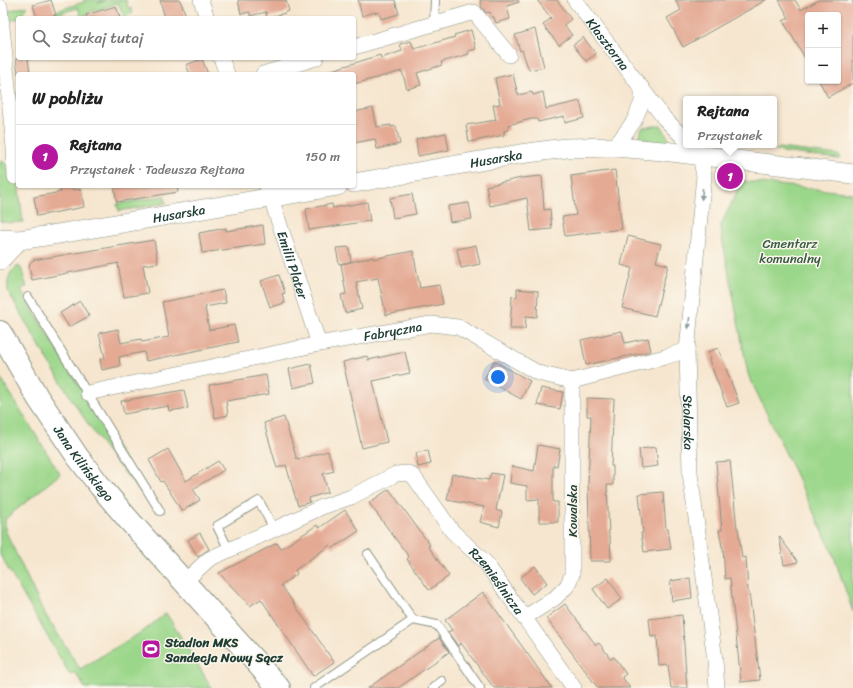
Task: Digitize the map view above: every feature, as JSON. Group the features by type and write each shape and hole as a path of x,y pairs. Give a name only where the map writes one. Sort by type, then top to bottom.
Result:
{"main road":[{"name":"Jana Kilińskiego","path":"0,332 38,398 76,456 127,518 280,688"}],"street":[{"name":"Klasztorna","path":"575,0 642,88"},
{"path":"204,1 207,16"},
{"path":"0,7 14,148 15,177"},
{"path":"356,46 434,22 474,12 509,55"},
{"path":"222,60 225,72"},
{"path":"270,72 309,60"},
{"path":"642,88 664,118 683,137"},
{"path":"615,147 634,121 642,102 642,88"},
{"name":"Husarska","path":"356,183 528,153 566,148 615,147 695,150 853,174"},
{"name":"Stolarska","path":"695,150 704,176 687,350 690,473 715,660 717,688"},
{"name":"Husarska","path":"0,239 19,240 269,192 315,188"},
{"name":"Emilii Plater","path":"269,192 319,344"},
{"path":"0,260 19,240"},
{"name":"Fabryczna","path":"88,393 319,344 431,324 458,327 538,373 572,381 687,350"},
{"name":"Kowalska","path":"524,618 555,598 567,586 572,575 572,381"},
{"name":"Rzemieślnicza","path":"274,529 322,507 351,497 396,474 408,473 414,477 452,531 485,562 574,688"},
{"path":"184,582 209,559 274,529"}],"lane":[{"path":"434,22 435,0"},
{"path":"28,297 160,511"},
{"path":"229,550 217,526 259,501 274,529"},
{"path":"368,554 413,620 437,625 480,688"},
{"path":"314,688 413,620"},
{"path":"433,688 442,681"}],"green space":[{"path":"83,0 105,0 98,3 107,0 126,0 128,8 131,8 133,13 124,16 118,3 90,12 85,16 81,16 78,8 57,14 56,11 84,2"},
{"path":"27,6 22,16 16,16 16,19 9,21 7,11"},
{"path":"661,125 671,143 641,139 640,134 642,128"},
{"path":"779,148 838,155 841,157 839,159 775,151"},
{"path":"0,160 7,166 10,183 16,182 16,188 19,188 23,222 9,223 0,221"},
{"name":"Cmentarz komunalny","path":"742,181 853,193 853,612 832,551 748,374 720,227"},
{"path":"165,196 166,203 119,211 117,204"},
{"path":"19,266 27,287 21,289 23,294 144,492 142,493 120,467 87,422 52,367 8,291 9,276 13,270"},
{"path":"0,377 60,474 5,519 5,530 43,611 80,669 145,630 166,613 212,688 85,688 75,672 70,675 0,555"}],"building":[{"path":"51,0 56,15 36,16 33,5"},
{"path":"160,0 180,0 186,16 164,16"},
{"path":"238,0 286,0 289,11 274,16 267,16 266,12 250,16 250,12 241,14"},
{"path":"358,0 395,0 399,14 381,19 379,12 362,16"},
{"path":"480,0 518,0 519,2 507,6 510,19 496,23 490,12 486,13 482,8"},
{"path":"537,0 557,0 571,19 564,25 572,35 559,45 543,25 551,18"},
{"path":"675,0 766,0 683,47 667,18 681,10"},
{"path":"779,0 795,0 801,10 819,0 853,0 853,83 828,97 821,84 841,84 841,12 805,12 805,58 783,21 789,18"},
{"path":"116,6 119,16 86,16"},
{"path":"535,29 544,67 529,70 522,50 520,51 515,35"},
{"path":"471,30 476,49 468,51 469,54 441,62 442,65 417,73 421,85 407,89 402,71 356,83 356,72 329,71 380,55 381,58 402,51 400,44 411,41 414,49 455,37 454,35"},
{"path":"583,37 596,54 586,61 573,45"},
{"path":"16,60 28,60 30,72 18,72"},
{"path":"202,60 207,72 189,72 186,65"},
{"path":"513,74 518,95 532,92 533,95 543,92 546,109 580,101 584,118 565,123 564,116 538,122 537,119 531,119 508,125 509,130 504,131 504,135 469,142 466,125 496,120 493,105 500,104 495,78"},
{"path":"373,108 377,127 391,125 391,127 396,126 400,144 377,149 375,139 356,143 356,112"},
{"path":"446,133 449,150 418,156 416,139"},
{"path":"615,170 622,229 565,236 562,217 576,215 571,176"},
{"path":"542,176 544,210 550,209 552,229 531,231 527,198 490,206 486,186 521,178"},
{"path":"60,188 73,188 73,190 81,189 84,207 37,216 34,197 61,192"},
{"path":"114,188 177,188 178,192 117,202"},
{"path":"412,194 416,214 393,218 390,198"},
{"path":"367,202 370,221 309,230 306,209 332,204 333,208"},
{"path":"469,203 472,219 450,222 448,206"},
{"path":"263,225 265,244 202,253 199,233 226,228 226,231"},
{"path":"628,236 661,244 656,262 668,265 655,316 622,308 632,268 621,265"},
{"path":"154,240 158,263 143,265 148,293 124,297 119,263 32,280 29,266 33,260"},
{"path":"476,245 480,264 461,268 457,249"},
{"path":"349,247 351,262 339,264 336,248"},
{"path":"413,251 420,288 439,285 443,304 386,315 378,278 356,282 362,309 345,313 341,295 346,294 341,264 373,257 373,259"},
{"path":"279,275 285,293 282,294 285,303 270,307 261,281"},
{"path":"517,289 538,291 537,317 526,316 525,329 510,329 512,296 517,297"},
{"path":"223,290 226,303 205,307 209,330 234,325 238,342 146,361 144,352 119,357 120,366 102,370 100,359 105,358 99,333 118,329 121,343 141,339 142,342 169,337 162,302"},
{"path":"80,301 89,316 69,327 60,313"},
{"path":"622,331 625,343 648,338 651,351 586,365 581,340"},
{"path":"718,348 739,403 727,407 709,360 708,352"},
{"path":"405,352 410,373 373,381 387,442 362,448 343,362 367,356 368,360"},
{"path":"494,361 530,381 521,399 484,379"},
{"path":"311,364 315,383 293,388 289,369"},
{"path":"266,375 269,394 226,401 228,415 215,418 209,385"},
{"path":"541,388 563,392 560,409 537,405"},
{"path":"184,390 188,408 169,411 168,406 124,414 121,401"},
{"path":"587,398 614,399 611,466 613,466 613,485 607,485 611,561 590,561 588,483 591,416 587,416"},
{"path":"284,417 297,460 328,451 334,471 323,474 328,492 309,498 310,502 298,506 286,465 277,468 264,423"},
{"path":"538,445 560,449 557,466 553,465 553,502 558,502 558,522 539,522 539,499 527,500 527,486 510,483 512,466 534,471"},
{"path":"656,447 658,466 641,468 639,449"},
{"path":"168,449 186,481 218,461 224,470 193,489 200,500 182,511 163,481 161,482 149,460"},
{"path":"428,450 431,464 418,467 416,453"},
{"path":"730,461 737,528 742,558 746,557 748,592 760,680 741,682 730,578 725,579 723,547 719,530 722,530 716,462"},
{"path":"491,473 503,475 496,510 502,512 499,527 480,522 484,507 447,500 452,474 489,480"},
{"path":"389,489 430,545 428,546 449,576 429,590 407,559 409,557 369,503"},
{"path":"663,492 666,529 668,529 671,549 644,552 641,533 643,533 639,494"},
{"path":"345,510 359,531 333,548 330,545 295,570 297,574 281,585 334,662 313,676 261,599 250,606 219,573 277,543 281,549 317,525 319,528"},
{"path":"200,533 209,549 198,557 188,540"},
{"path":"779,536 798,562 784,565"},
{"path":"535,566 547,583 532,594 520,578"},
{"path":"608,578 622,599 607,609 593,589"},
{"path":"690,578 692,598 672,601 670,581"},
{"path":"483,592 552,688 494,688 461,643 458,646 448,632 452,630 445,620"},
{"path":"565,604 596,645 599,643 611,659 614,657 626,674 622,677 630,688 598,688 546,618"},
{"path":"682,615 687,688 671,688 668,665 659,666 657,636 651,637 649,619"},
{"path":"439,638 449,652 398,688 368,688"}],"place":[{"name":"Rejtana","path":"730,176"},
{"name":"Stadion MKS Sandecja Nowy Sącz","path":"151,649"}]}
